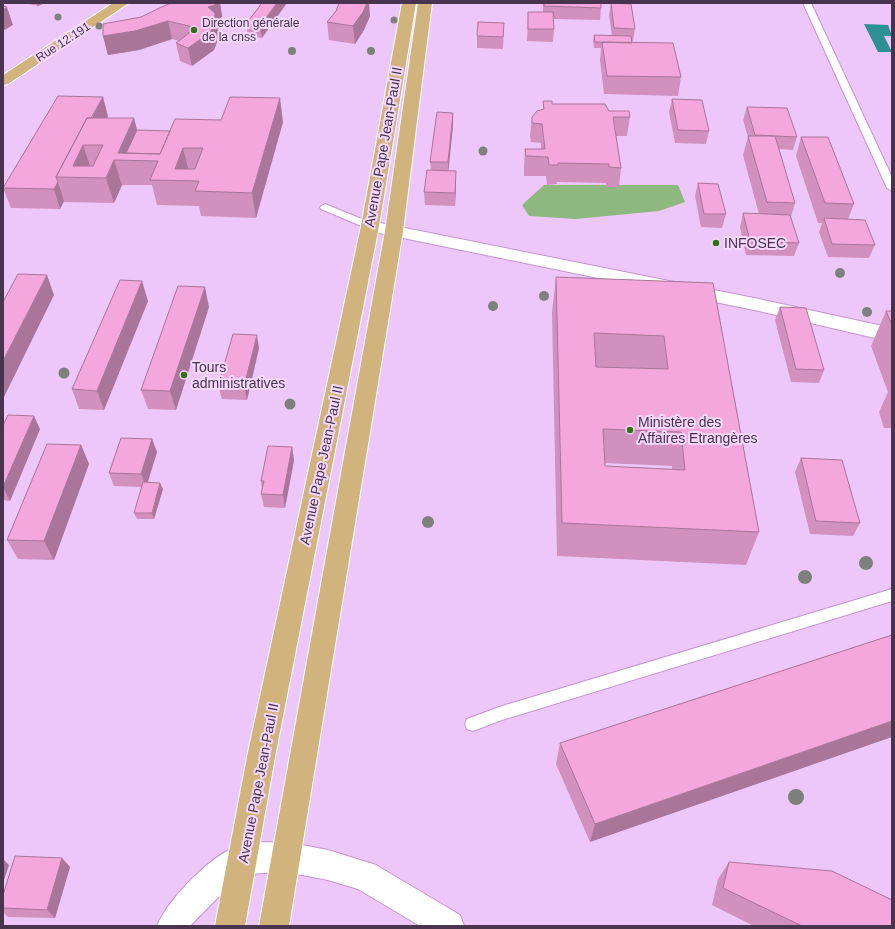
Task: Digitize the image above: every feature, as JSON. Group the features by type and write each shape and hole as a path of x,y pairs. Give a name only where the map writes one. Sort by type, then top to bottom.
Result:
{"main road":[{"name":"Rue 12.191","path":"16,56 100,3"},
{"name":"Rue 12.191","path":"3,81 122,3"},
{"name":"Avenue Pape Jean-Paul II","path":"230,926 261,757 370,226 409,3"},
{"name":"Avenue Pape Jean-Paul II","path":"274,926 394,231 425,3"}],"street":[{"path":"370,226 759,305 892,335"},
{"path":"172,926 179,915 222,871 243,859 286,857 328,865 365,876 449,926"}],"lane":[{"path":"807,3 892,188"},
{"path":"325,207 370,226"},
{"path":"473,724 502,713 892,595"}],"shaded area":[{"path":"864,24 888,25 892,36 884,36 892,52 878,52"},
{"path":"544,185 678,185 685,202 659,211 576,219 529,216 522,205"}],"building":[{"path":"172,3 216,3 215,5 208,7 215,13 214,24 211,32 188,48 176,43 189,33 193,27 168,21 135,31 103,36 103,24 141,17"},
{"path":"262,3 277,3 260,26 246,24"},
{"path":"339,3 367,3 363,12 353,26 327,22 336,11"},
{"path":"544,3 601,3 601,8 544,6"},
{"path":"611,3 631,4 635,29 614,28"},
{"path":"528,12 553,12 554,29 528,29"},
{"path":"478,22 504,23 503,37 477,36"},
{"path":"594,35 631,36 632,43 595,42"},
{"path":"602,42 673,43 681,77 607,76"},
{"path":"58,96 103,97 91,118 87,118 56,177 58,182 54,189 3,188"},
{"path":"230,97 280,98 252,193 195,191 199,181 150,180 158,161 114,160 106,178 56,177 87,118 134,118 118,153 160,154 175,119 221,120","holes":["83,145 103,145 93,166 73,166","183,148 203,148 195,169 175,169"]},
{"path":"672,99 702,100 709,131 678,130"},
{"path":"543,101 552,101 552,104 605,104 609,111 629,111 630,117 613,117 621,168 609,167 609,164 558,163 558,165 549,165 548,157 526,156 525,149 545,149 542,124 532,123 532,117 537,111 544,109"},
{"path":"747,107 787,108 797,137 755,135"},
{"path":"437,112 453,113 448,162 430,162"},
{"path":"137,130 170,131 160,154 126,153"},
{"path":"748,136 775,136 795,203 767,202"},
{"path":"801,137 828,137 854,204 825,203"},
{"path":"427,170 456,171 455,193 424,192"},
{"path":"698,183 718,184 726,214 704,214"},
{"path":"743,213 790,215 799,243 750,241"},
{"path":"824,218 865,220 875,245 832,244"},
{"path":"18,274 47,275 3,361 3,302"},
{"path":"556,277 713,283 759,532 562,523","holes":["594,333 664,336 668,369 596,367","603,429 681,432 685,470 605,466"]},
{"path":"120,280 142,281 97,391 72,389"},
{"path":"178,286 205,287 170,391 141,390"},
{"path":"780,307 806,308 824,370 796,369"},
{"path":"886,311 892,311 892,325"},
{"path":"233,334 257,335 244,387 218,386"},
{"path":"8,415 34,416 3,487 3,426"},
{"path":"121,438 152,439 141,474 109,473"},
{"path":"47,444 81,445 44,541 7,540"},
{"path":"268,446 292,447 283,495 261,494 264,481 261,481"},
{"path":"801,458 842,460 860,523 816,521"},
{"path":"143,482 160,483 152,513 134,513"},
{"path":"892,635 892,721 595,824 560,743"},
{"path":"15,856 62,858 47,910 3,908 3,895"},
{"path":"729,862 832,871 892,900 892,926 802,926 723,888"}],"place":[{"name":"Direction générale de la cnss","path":"194,30"},
{"name":"INFOSEC","path":"716,243"},
{"name":"Tours administratives","path":"184,375"},
{"name":"Ministère des Affaires Etrangères","path":"630,430"}]}
